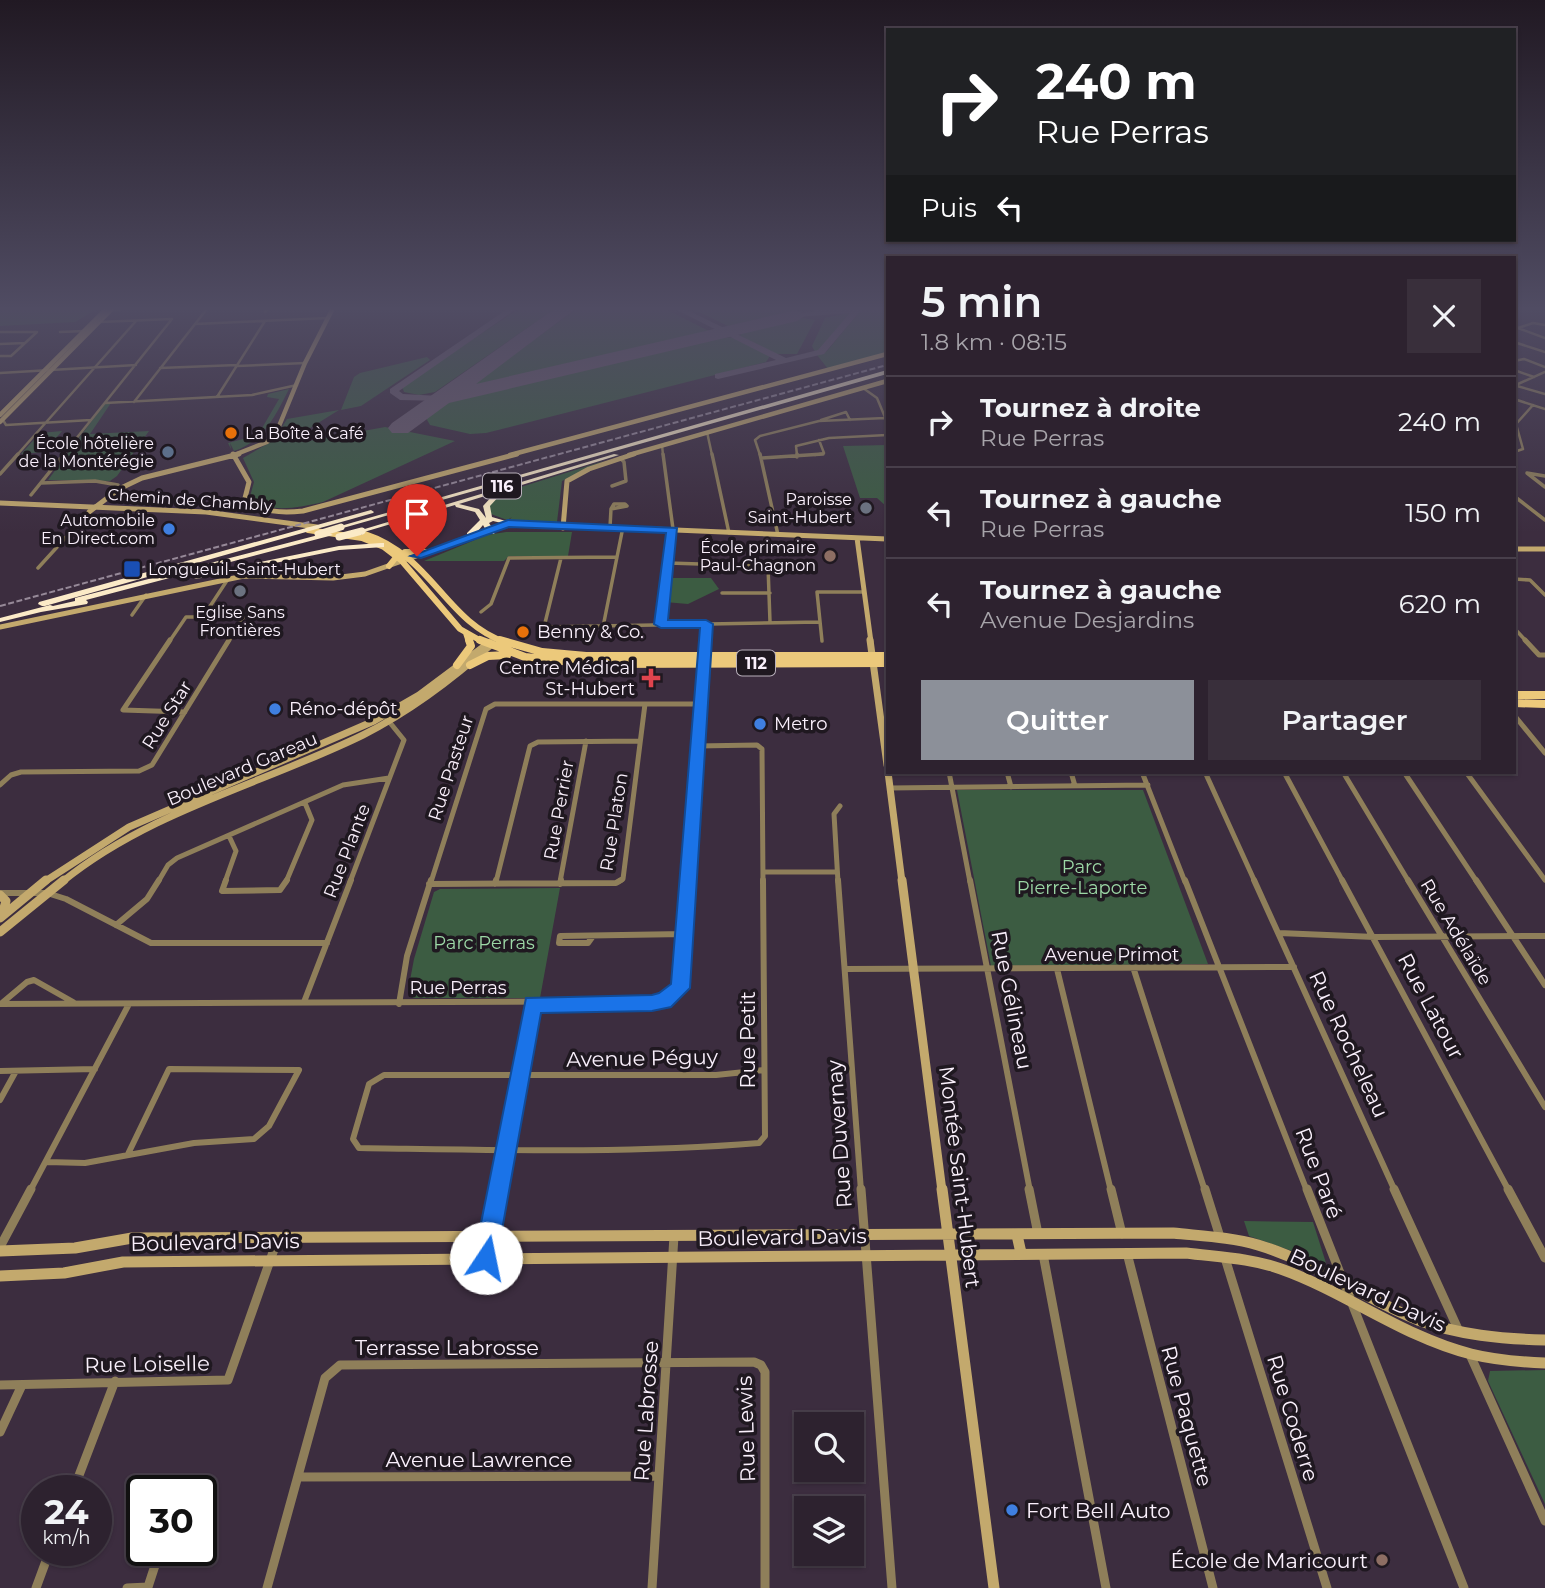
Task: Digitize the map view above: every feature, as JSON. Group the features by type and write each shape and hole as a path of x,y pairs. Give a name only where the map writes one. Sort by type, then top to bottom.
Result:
{"highway":[{"name":"116","path":"42,604 318,530 341,527 857,384"},
{"name":"116","path":"20,615 351,529 858,384"},
{"path":"189,578 441,508 653,442"},
{"path":"0,618 294,531 318,530 577,460"},
{"path":"486,519 485,508 488,502 515,486"},
{"path":"441,508 472,507 486,519 492,529"},
{"path":"486,519 510,523"},
{"path":"470,535 486,519"},
{"path":"0,618 340,548 381,545"}],"main road":[{"path":"308,530 381,545 401,560 389,566"},
{"name":"Chemin de Chambly","path":"318,530 380,538 413,559"},
{"path":"405,552 427,552"},
{"name":"112","path":"413,559 462,616 497,638 527,648 566,655 704,660"},
{"name":"112","path":"401,560 450,619 466,633 517,655 573,663 872,659 886,656"},
{"path":"457,665 471,646 466,633"},
{"path":"470,664 491,655 517,655"},
{"name":"112","path":"872,659 886,663"},
{"path":"1516,695 1545,695"},
{"path":"1516,703 1545,704"}],"street":[{"path":"1,419 32,384"},
{"path":"1,419 39,384"},
{"path":"0,474 80,384"},
{"path":"31,495 121,384"},
{"path":"134,402 148,384"},
{"path":"217,397 225,384"},
{"path":"230,457 250,484 245,498 252,505 293,512 320,508 776,384"},
{"path":"564,527 569,479 620,458 871,384"},
{"path":"105,404 252,395 297,385"},
{"path":"92,509 119,489 142,478 230,457 267,442 297,385"},
{"path":"1516,386 1545,394"},
{"path":"820,421 886,420 877,398 863,388"},
{"path":"1516,400 1545,409"},
{"path":"1516,451 1523,449 1516,424 1533,405"},
{"path":"778,535 755,440 760,436 846,412 850,420"},
{"path":"1516,416 1522,417"},
{"path":"1,419 6,425 92,420"},
{"path":"707,432 729,533"},
{"path":"797,457 796,446 819,440 886,435"},
{"path":"761,458 824,454 819,440"},
{"path":"661,624 673,530 662,445"},
{"path":"38,568 118,485 159,470 230,457"},
{"path":"612,486 626,481 624,462 620,458"},
{"path":"1545,476 1527,473 1545,487"},
{"path":"41,483 95,481 118,485"},
{"path":"1516,498 1545,520"},
{"name":"Chemin de Chambly","path":"0,505 218,513 318,530"},
{"name":"Chemin de Chambly","path":"92,509 218,517 294,531"},
{"path":"610,527 611,509"},
{"path":"1535,512 1545,511"},
{"path":"275,575 341,581 376,575 401,560 413,559 510,523 886,539"},
{"path":"413,559 470,535 492,529 622,528"},
{"path":"603,627 622,528"},
{"path":"857,538 886,758"},
{"path":"1516,548 1545,549"},
{"path":"481,612 491,604 509,558 617,557"},
{"path":"561,558 544,626 820,622"},
{"path":"668,563 768,566 770,622"},
{"path":"0,627 146,594 228,579 275,575 343,578 389,566"},
{"path":"185,712 123,710 186,617 203,617 228,579"},
{"path":"1516,579 1530,580 1545,595"},
{"path":"822,641 817,593 863,592"},
{"path":"722,593 770,593"},
{"path":"132,615 146,594"},
{"name":"Rue Star","path":"0,785 11,775 21,772 146,769 244,617 203,617"},
{"name":"Rue Perras","path":"1,1004 532,1004 664,1001 680,988 706,624"},
{"path":"1516,630 1539,655 1545,656"},
{"name":"Boulevard Gareau","path":"0,932 84,864 147,828 421,703 470,664 497,638"},
{"name":"Boulevard Gareau","path":"0,918 30,892 129,827 387,719 457,665 489,645"},
{"name":"Rue Pasteur","path":"399,1004 407,956 485,709 495,704 701,704"},
{"name":"Rue Platon","path":"429,884 615,883 623,879 645,704"},
{"path":"1516,717 1545,753"},
{"name":"Rue Plante","path":"304,1002 404,740 387,719"},
{"name":"Rue Perrier","path":"560,884 586,741"},
{"path":"495,884 530,746 538,742 640,741"},
{"name":"Rue Petit","path":"507,1150 709,1149 759,1143 765,1136 762,749 757,745 697,746"},
{"name":"Montée Saint-Hubert","path":"888,774 994,1588"},
{"name":"Rue Gélineau","path":"950,774 1038,1234"},
{"path":"1008,774 1011,787"},
{"path":"1072,774 1075,786"},
{"name":"Rue Paré","path":"1143,774 1464,1588"},
{"name":"Rue Rocheleau","path":"1206,774 1460,1332"},
{"name":"Rue Latour","path":"1285,774 1545,1258"},
{"name":"Rue Adélaïde","path":"1344,774 1545,1107"},
{"path":"1405,774 1545,985"},
{"path":"1467,774 1545,880"},
{"path":"116,925 147,899 168,865 229,835 354,781 389,778"},
{"path":"890,788 1148,785"},
{"path":"229,835 236,852 222,891 280,890 286,883 312,820 305,803"},
{"name":"Rue Duvernay","path":"840,806 834,814 837,872 864,1255 892,1588"},
{"path":"764,872 837,872"},
{"path":"0,894 30,892 66,899 151,943 327,943"},
{"path":"0,894 6,901 0,918"},
{"path":"1279,933 1375,937 1545,936"},
{"path":"593,936 588,943 564,944 559,940 560,936 684,934"},
{"name":"Avenue Primot","path":"845,970 1294,967"},
{"path":"1057,969 1122,1234"},
{"path":"1135,970 1220,1237"},
{"name":"Rue Perras","path":"1,1004 27,982 34,980 75,1003"},
{"path":"0,1249 129,1003"},
{"path":"486,1258 532,1004"},
{"path":"0,1071 95,1069"},
{"path":"47,1162 85,1163 194,1143 254,1139 269,1126 299,1070 169,1069 128,1154"},
{"name":"Avenue Péguy","path":"507,1150 359,1148 353,1139 369,1084 384,1075 716,1075 764,1070"},
{"path":"0,1100 16,1071"},
{"path":"1017,1234 1021,1253"},
{"name":"Boulevard Davis","path":"0,1249 75,1248 132,1238 1017,1234 1220,1237 1280,1253 1418,1319 1502,1341 1545,1340"},
{"name":"Rue Labrosse","path":"652,1588 674,1236"},
{"name":"Rue Loiselle","path":"0,1385 229,1380 278,1238"},
{"path":"1043,1253 1106,1588"},
{"name":"Boulevard Davis","path":"0,1276 64,1273 122,1262 1186,1253 1280,1269 1421,1338 1471,1357 1545,1363"},
{"name":"Rue Paquette","path":"1127,1254 1213,1588"},
{"name":"Rue Coderre","path":"1225,1258 1327,1588"},
{"path":"1471,1357 1545,1521"},
{"name":"Rue Lewis","path":"667,1365 754,1362 761,1365 765,1372 765,1588"},
{"name":"Terrasse Labrosse","path":"267,1588 325,1378 340,1365 667,1365"},
{"path":"79,1475 115,1381"},
{"path":"0,1432 22,1385"},
{"name":"Avenue Lawrence","path":"298,1477 659,1476"},
{"path":"36,1588 44,1566"},
{"path":"127,1588 148,1587 155,1566"}],"green space":[{"path":"351,384 394,384 361,406 341,410"},
{"path":"446,384 435,392 419,395 404,392 402,386"},
{"path":"525,384 679,384 486,433 470,434 430,425 426,418 445,403"},
{"path":"289,389 261,434 234,451 230,443 231,449 228,443 258,435 279,399 267,397 268,394"},
{"path":"105,403 111,403 90,434 149,431 117,476 110,481 48,480"},
{"path":"339,410 302,433 303,442 385,427 455,441 323,502 275,508 249,500 254,482 243,458 274,440 287,419"},
{"path":"62,431 44,452 21,454 40,433"},
{"path":"886,445 886,506 877,498 860,498 843,446"},
{"path":"604,461 562,481 557,522 509,520 512,517 507,520 491,514 488,505 502,493"},
{"path":"506,532 572,532 568,556 509,556 504,561 424,561 487,535"},
{"path":"667,578 711,578 719,589 688,604 665,602"},
{"name":"Parc Pierre-Laporte","path":"957,790 1143,790 1208,964 991,966"},
{"name":"Parc Perras","path":"560,888 540,998 413,998 408,991 414,959 434,892 440,889"},
{"path":"1244,1221 1313,1222 1326,1263 1249,1236"},
{"path":"1545,1370 1545,1504 1488,1381 1490,1371"}],"taxiway":[{"path":"403,384 393,391 400,397 439,399"},
{"path":"456,387 451,393 460,394"}],"runway":[{"path":"441,398 461,384"},
{"path":"441,398 502,384"},
{"path":"400,428 441,398"}],"railway":[{"path":"0,606 817,384"}],"place":[{"name":"La Boîte à Café","path":"231,433"},
{"name":"École hôtelière de la Montérégie","path":"168,452"},
{"name":"Paroisse Saint-Hubert","path":"866,508"},
{"name":"Automobile En Direct.com","path":"169,529"},
{"name":"École primaire Paul-Chagnon","path":"830,556"},
{"name":"Longueuil–Saint-Hubert","path":"132,569"},
{"name":"Eglise Sans Frontières","path":"240,591"},
{"name":"Benny & Co.","path":"523,632"},
{"name":"Centre Médical St-Hubert","path":"651,678"},
{"name":"Réno-dépôt","path":"275,709"},
{"name":"Metro","path":"760,724"},
{"name":"Fort Bell Auto","path":"1012,1510"},
{"name":"École de Maricourt","path":"1382,1560"}],"route":[{"path":"417,556 488,528 508,523 673,530 661,624 706,624 680,988 664,1001 652,1003 532,1004 486,1258"}]}
